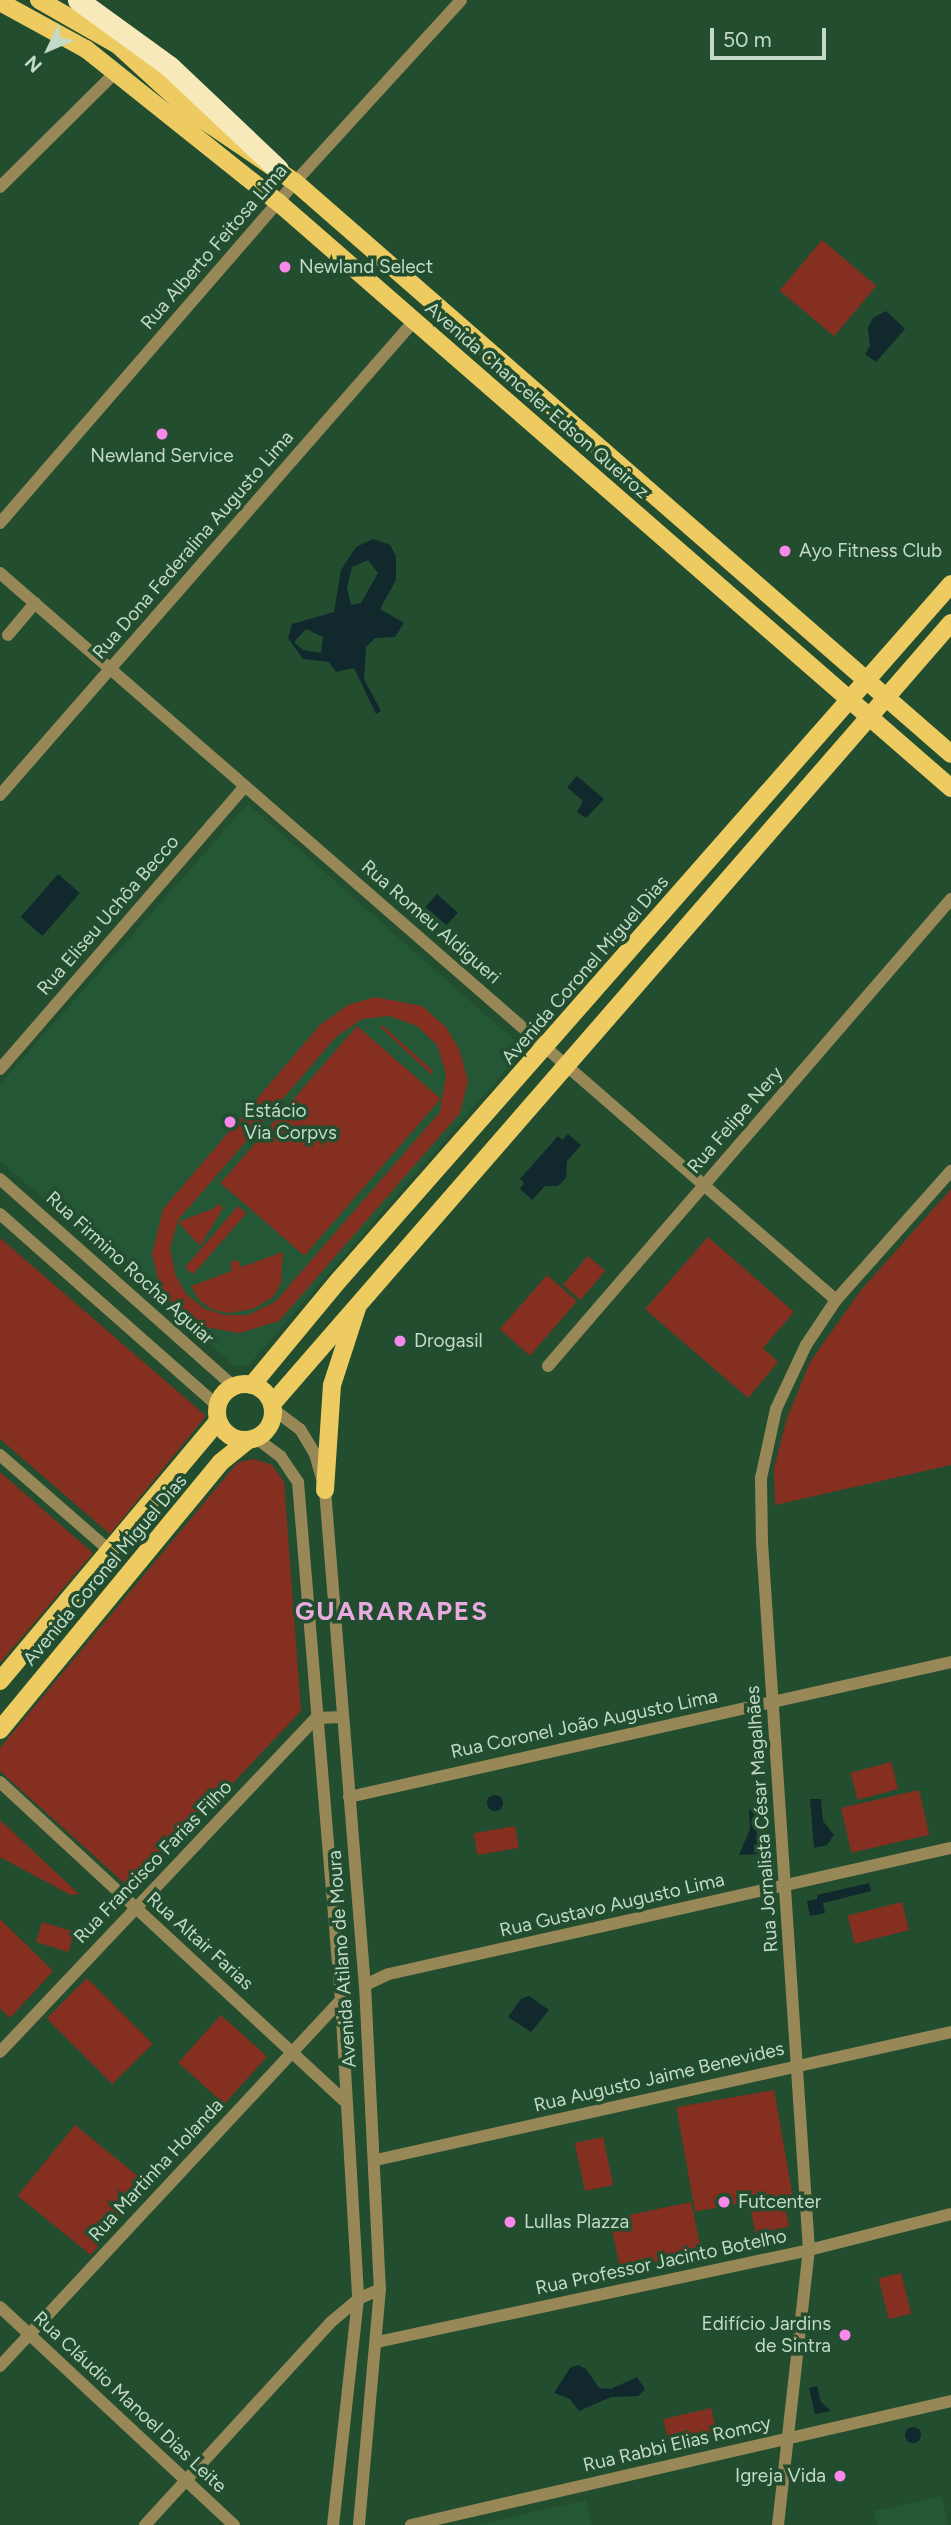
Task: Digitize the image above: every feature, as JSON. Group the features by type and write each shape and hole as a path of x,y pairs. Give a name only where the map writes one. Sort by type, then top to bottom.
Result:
{"highway":[{"path":"78,0 169,66 278,169"}],"main road":[{"name":"Avenida Chanceler Edson Queiroz","path":"39,0 118,44 190,111 295,182 951,754"},
{"name":"Avenida Chanceler Edson Queiroz","path":"0,2 86,49 279,203 951,788"},
{"path":"571,457 639,482"},
{"name":"Avenida Coronel Miguel Dias","path":"253,1385 339,1280 546,1049 951,584"},
{"path":"746,610 763,590"},
{"path":"272,1406 253,1385 234,1387 218,1414 229,1436 251,1439 269,1427 272,1406 361,1296 566,1066 951,623"},
{"path":"673,902 692,919"},
{"path":"325,1490 332,1385 361,1296"},
{"name":"Avenida Coronel Miguel Dias","path":"0,1681 218,1414"},
{"name":"Avenida Coronel Miguel Dias","path":"0,1730 221,1462 251,1439"}],"street":[{"name":"Rua Alberto Feitosa Lima","path":"0,523 295,182 461,0"},
{"path":"0,187 116,72"},
{"name":"Rua Dona Federalina Augusto Lima","path":"0,795 414,321"},
{"name":"Rua Romeu Aldigueri","path":"0,573 566,1066 702,1188 836,1300"},
{"path":"8,635 35,603"},
{"name":"Rua Eliseu Uchôa Becco","path":"0,1069 246,786"},
{"name":"Rua Felipe Nery","path":"548,1366 951,898"},
{"name":"Rua Jornalista César Magalhães","path":"778,2525 808,2250 800,2065 772,1702 762,1543 761,1478 767,1439 786,1380 836,1300 951,1171"},
{"name":"Rua Firmino Rocha Aguiar","path":"0,1179 234,1387"},
{"path":"0,1214 218,1414"},
{"name":"Avenida Atilano de Moura","path":"272,1406 300,1429 315,1454 325,1490 365,1985 376,2160 380,2290 359,2525"},
{"name":"Avenida Atilano de Moura","path":"251,1439 281,1457 298,1482 341,2000 344,2100 358,2299 333,2525"},
{"path":"0,1455 109,1550"},
{"name":"Rua Coronel João Augusto Lima","path":"349,1797 951,1662"},
{"path":"316,1718 343,1717"},
{"name":"Rua Francisco Farias Filho","path":"0,2052 316,1718"},
{"name":"Rua Altair Farias","path":"0,1782 344,2100"},
{"name":"Rua Gustavo Augusto Lima","path":"365,1985 389,1974 951,1848"},
{"name":"Rua Martinha Holanda","path":"0,2366 341,2000"},
{"name":"Rua Augusto Jaime Benevides","path":"376,2160 951,2032"},
{"name":"Rua Professor Jacinto Botelho","path":"377,2342 808,2250 951,2214"},
{"path":"145,2525 315,2338 358,2299 380,2290"},
{"name":"Rua Cláudio Manoel Dias Leite","path":"0,2307 234,2525"},
{"name":"Rua Rabbi Elias Romcy","path":"411,2525 951,2401"}],"shaded area":[{"path":"822,240 876,286 834,336 780,291"},
{"name":"Estácio Via Corpvs","path":"248,804 524,1049 249,1365 235,1366 0,1161 0,1084"},
{"path":"375,997 422,1006 446,1027 460,1051 468,1081 460,1113 279,1321 239,1333 199,1326 173,1305 159,1283 152,1254 163,1209 320,1025 348,1005","holes":["389,1016 417,1026 437,1045 446,1074 440,1112 275,1302 248,1315 225,1315 205,1309 186,1294 175,1274 170,1248 178,1220 336,1037 362,1019"]},
{"path":"382,1025 433,1071 431,1074 380,1027"},
{"path":"357,1026 441,1099 304,1256 221,1183"},
{"path":"951,1189 951,1465 775,1505 774,1469 786,1421 810,1362 861,1290"},
{"path":"217,1203 223,1208 200,1246 178,1222 215,1208"},
{"path":"238,1206 246,1213 193,1274 185,1267"},
{"path":"708,1237 794,1312 763,1348 778,1362 748,1398 645,1309"},
{"path":"0,1238 206,1416 110,1534 0,1439"},
{"path":"283,1252 281,1283 273,1297 253,1309 229,1313 214,1310 200,1301 191,1286 232,1271 230,1262 238,1260 241,1267"},
{"path":"588,1256 605,1271 580,1300 563,1285"},
{"path":"547,1275 577,1301 530,1356 500,1329"},
{"path":"253,1459 272,1465 284,1482 301,1711 132,1890 0,1771 0,1748 237,1463"},
{"path":"0,1472 93,1553 0,1663"},
{"path":"891,1762 898,1789 858,1800 850,1773"},
{"path":"919,1790 929,1835 851,1853 841,1808"},
{"path":"0,1820 79,1894 71,1895 0,1857"},
{"path":"515,1826 519,1848 477,1855 474,1833"},
{"path":"902,1902 909,1930 855,1944 848,1916"},
{"path":"0,1919 53,1971 10,2018 0,2008"},
{"path":"42,1922 75,1932 68,1952 36,1942"},
{"path":"87,1978 153,2044 112,2084 47,2018"},
{"path":"221,2015 267,2056 224,2104 178,2063"},
{"path":"774,2090 792,2194 695,2212 677,2107"},
{"path":"75,2125 148,2184 91,2255 18,2196"},
{"path":"603,2137 613,2185 585,2191 575,2143"},
{"path":"691,2202 702,2252 620,2269 610,2219"},
{"path":"784,2203 789,2226 756,2234 751,2210"},
{"path":"901,2273 911,2314 889,2319 879,2279"},
{"path":"711,2408 717,2435 670,2446 663,2419"},
{"path":"942,2496 948,2525 877,2525 874,2511"},
{"path":"586,2500 592,2525 476,2525"}],"water":[{"path":"886,311 905,329 876,362 865,354 870,346 868,328 873,318"},
{"path":"373,539 390,545 396,556 396,580 380,609 404,623 395,637 375,638 366,647 364,679 381,711 376,714 354,668 336,672 329,662 303,659 288,638 292,624 334,612 341,570 356,547","holes":["368,560 378,573 361,603 351,605 347,588 352,567","306,629 323,637 321,653 303,650 294,642"]},
{"path":"577,776 604,799 586,818 577,812 583,801 567,787"},
{"path":"58,874 80,893 42,936 21,917"},
{"path":"437,894 458,913 446,925 426,907"},
{"path":"568,1134 581,1145 567,1161 566,1178 558,1186 545,1186 532,1200 520,1189 524,1183 520,1179 558,1136 562,1140"},
{"path":"495,1795 501,1797 501,1809 495,1811 489,1809 487,1803 489,1797"},
{"path":"810,1799 821,1799 823,1821 834,1835 827,1845 814,1848"},
{"path":"749,1809 756,1809 758,1854 739,1855 750,1829"},
{"path":"869,1883 871,1891 823,1903 825,1913 810,1916 807,1901 817,1899 817,1895"},
{"path":"529,1996 549,2010 531,2032 508,2017 521,1999"},
{"path":"578,2365 586,2369 599,2388 611,2389 637,2377 645,2389 638,2396 611,2397 579,2411 570,2399 554,2393 570,2368"},
{"path":"817,2386 821,2402 831,2411 815,2414 809,2388"},
{"path":"913,2427 921,2435 913,2443 905,2435"}],"place":[{"name":"Newland Select","path":"285,267"},
{"name":"Newland Service","path":"162,434"},
{"name":"Ayo Fitness Club","path":"785,551"},
{"name":"Estácio Via Corpvs","path":"230,1122"},
{"name":"Drogasil","path":"400,1341"},
{"name":"Futcenter","path":"724,2202"},
{"name":"Lullas Plazza","path":"510,2222"},
{"name":"Edifício Jardins de Sintra","path":"845,2335"},
{"name":"Igreja Vida","path":"840,2476"}],"district":[{"name":"GUARARAPES","path":"392,1612"}]}
